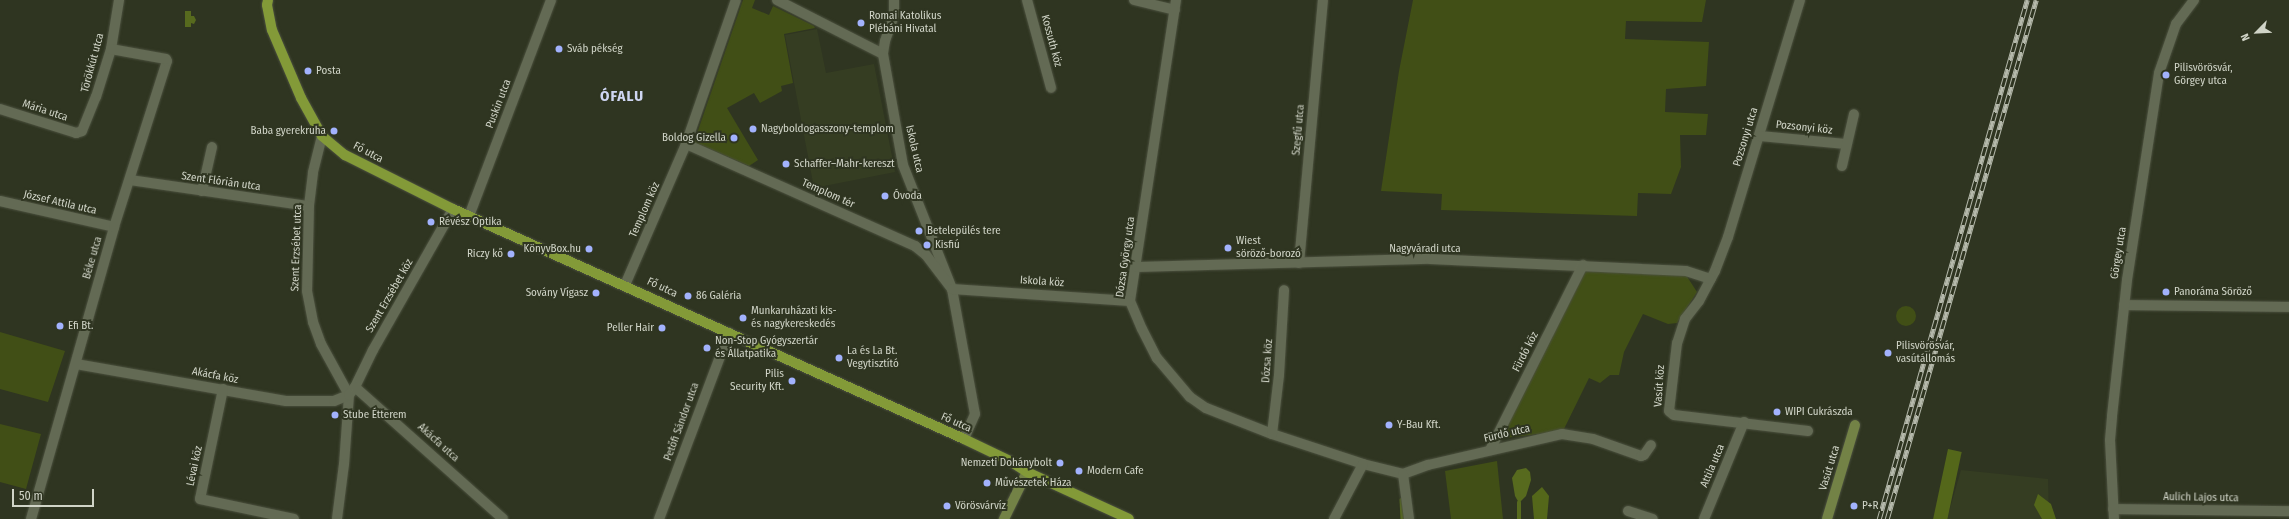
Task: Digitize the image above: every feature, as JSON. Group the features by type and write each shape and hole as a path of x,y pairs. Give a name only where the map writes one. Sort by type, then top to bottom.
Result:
{"main road":[{"name":"Fő utca","path":"267,2 272,30 301,98 322,136 345,155 453,209 625,285 964,439 1010,461 1027,472 1129,519"}],"street":[{"name":"Törökkút utca","path":"82,131 94,103 111,49 119,0"},
{"name":"Puskin utca","path":"469,216 551,0"},
{"path":"686,144 736,0"},
{"path":"777,0 794,3 883,54"},
{"name":"Iskola utca","path":"894,0 894,15 885,41 883,54 903,165 952,289 975,414 964,439"},
{"name":"Kossuth köz","path":"1027,0 1051,88"},
{"path":"1134,0 1176,5"},
{"name":"Szegfű utca","path":"1299,262 1323,0"},
{"name":"Pozsonyi utca","path":"1711,279 1728,237 1760,136 1800,0"},
{"name":"Görgey utca","path":"2113,514 2110,440 2124,304 2159,73 2176,24 2194,0"},
{"name":"Dózsa György utca","path":"1176,5 1137,267 1130,300 1142,329 1157,358 1190,397 1206,408 1272,434 1363,464"},
{"name":"Béke utca","path":"31,519 114,228 167,61 166,59 111,49"},
{"name":"Mária utca","path":"0,109 76,133 82,131"},
{"name":"Pozsonyi köz","path":"1842,166 1854,114"},
{"name":"Szent Erzsébet utca","path":"322,136 313,173 309,206 306,273 308,304 321,344 349,395"},
{"name":"Pozsonyi köz","path":"1760,136 1846,144"},
{"name":"Templom köz","path":"625,285 686,144"},
{"name":"Templom tér","path":"686,144 916,246 926,256 952,289"},
{"path":"202,192 212,147"},
{"name":"Szent Flórián utca","path":"130,180 202,192 309,206"},
{"name":"József Attila utca","path":"0,201 114,228"},
{"name":"Szent Erzsébet köz","path":"349,395 355,387 373,350 453,209"},
{"name":"Nagyváradi utca","path":"1137,267 1430,260 1686,270 1711,279"},
{"name":"Fürdő köz","path":"1490,450 1583,265"},
{"name":"Vasút köz","path":"1711,279 1685,319 1677,343 1669,411 1674,415 1808,430"},
{"name":"Iskola köz","path":"952,289 1130,300"},
{"name":"Dózsa köz","path":"1272,434 1279,375 1284,290"},
{"path":"2124,304 2289,306"},
{"name":"Petőfi Sándor utca","path":"659,519 729,333"},
{"name":"Akácfa köz","path":"76,364 286,401 334,401 349,395"},
{"name":"Akácfa utca","path":"355,387 503,519"},
{"name":"Lévai köz","path":"223,389 200,499 247,514"},
{"path":"337,519 344,464 349,395"},
{"name":"Attila utca","path":"1704,519 1744,422"},
{"name":"Vasút utca","path":"1827,519 1855,425"},
{"name":"Fürdő utca","path":"1403,474 1428,465 1562,434 1593,439 1641,456 1644,455 1651,445"},
{"path":"1334,519 1363,464 1403,474 1409,519"},
{"path":"1004,519 1027,472"},
{"path":"1628,511 1653,519"},
{"name":"Aulich Lajos utca","path":"2113,514 2289,512"},
{"path":"247,514 294,519"}],"shaded area":[{"path":"743,0 755,0 752,8 769,15 773,6 814,26 815,28 784,34 793,83 781,86 782,91 760,103 754,93 727,108 758,160 749,166 694,142"},
{"path":"1413,0 1706,0 1702,22 1626,21 1625,39 1709,42 1706,86 1666,89 1665,112 1708,114 1706,135 1680,135 1681,167 1671,194 1638,193 1637,216 1441,210 1442,194 1381,191 1399,71"},
{"path":"185,11 191,11 191,16 194,16 196,20 194,24 191,23 191,27 185,27"},
{"path":"817,29 826,73 874,64 895,172 814,188 785,35"},
{"path":"1586,270 1686,275 1697,292 1677,323 1668,324 1643,314 1624,352 1619,375 1610,375 1600,383 1589,378 1563,431 1504,438 1502,435"},
{"path":"1906,306 1913,309 1916,316 1913,323 1906,326 1899,323 1896,316 1899,309"},
{"path":"0,332 65,351 48,402 0,389"},
{"path":"0,424 41,434 26,489 0,482"},
{"path":"1948,449 1962,452 1947,519 1933,519"},
{"path":"1497,461 1503,519 1451,519 1445,471"},
{"path":"1526,468 1530,472 1531,480 1526,496 1519,503 1515,496 1512,478 1517,470"},
{"path":"1961,470 2048,479 2049,519 1947,519"},
{"path":"1542,487 1549,496 1547,519 1534,519 1532,496"},
{"path":"2038,494 2051,504 2056,519 2042,519 2034,505"}],"waterway":[{"path":"1402,500 1403,519"},
{"path":"1519,503 1519,519"}],"railway":[{"path":"1879,519 2027,0"},
{"path":"1887,519 2036,0"}],"place":[{"name":"Romai Katolikus Plébáni Hivatal","path":"861,23"},
{"name":"Sváb pékség","path":"559,49"},
{"name":"Posta","path":"308,71"},
{"name":"Pilisvörösvár, Görgey utca","path":"2166,75"},
{"name":"Nagyboldogasszony-templom","path":"753,129"},
{"name":"Baba gyerekruha","path":"334,131"},
{"name":"Boldog Gizella","path":"734,138"},
{"name":"Schaffer–Mahr-kereszt","path":"786,164"},
{"name":"Óvoda","path":"885,196"},
{"name":"Révész Optika","path":"431,222"},
{"name":"Betelepülés tere","path":"919,231"},
{"name":"Kisfiú","path":"927,245"},
{"name":"Wiest söröző-borozó","path":"1228,248"},
{"name":"KönyvBox.hu","path":"589,249"},
{"name":"Riczy kő","path":"511,254"},
{"name":"Panoráma Söröző","path":"2166,292"},
{"name":"Sovány Vígasz","path":"596,293"},
{"name":"86 Galéria","path":"688,296"},
{"name":"Munkaruházati kis- és nagykereskedés","path":"743,318"},
{"name":"Efi Bt.","path":"60,326"},
{"name":"Peller Hair","path":"662,328"},
{"name":"Non-Stop Gyógyszertár és Állatpatika","path":"707,348"},
{"name":"Pilisvörösvár, vasútállomás","path":"1888,353"},
{"name":"La és La Bt. Vegytisztító","path":"839,358"},
{"name":"Pilis Security Kft.","path":"792,381"},
{"name":"WIPI Cukrászda","path":"1777,412"},
{"name":"Stube Étterem","path":"335,415"},
{"name":"Y-Bau Kft.","path":"1389,425"},
{"name":"Nemzeti Dohánybolt","path":"1060,463"},
{"name":"Modern Cafe","path":"1079,471"},
{"name":"Művészetek Háza","path":"987,483"},
{"name":"Vörösvárvíz","path":"947,506"},
{"name":"P+R","path":"1854,506"}],"district":[{"name":"ÓFALU","path":"622,97"}]}
